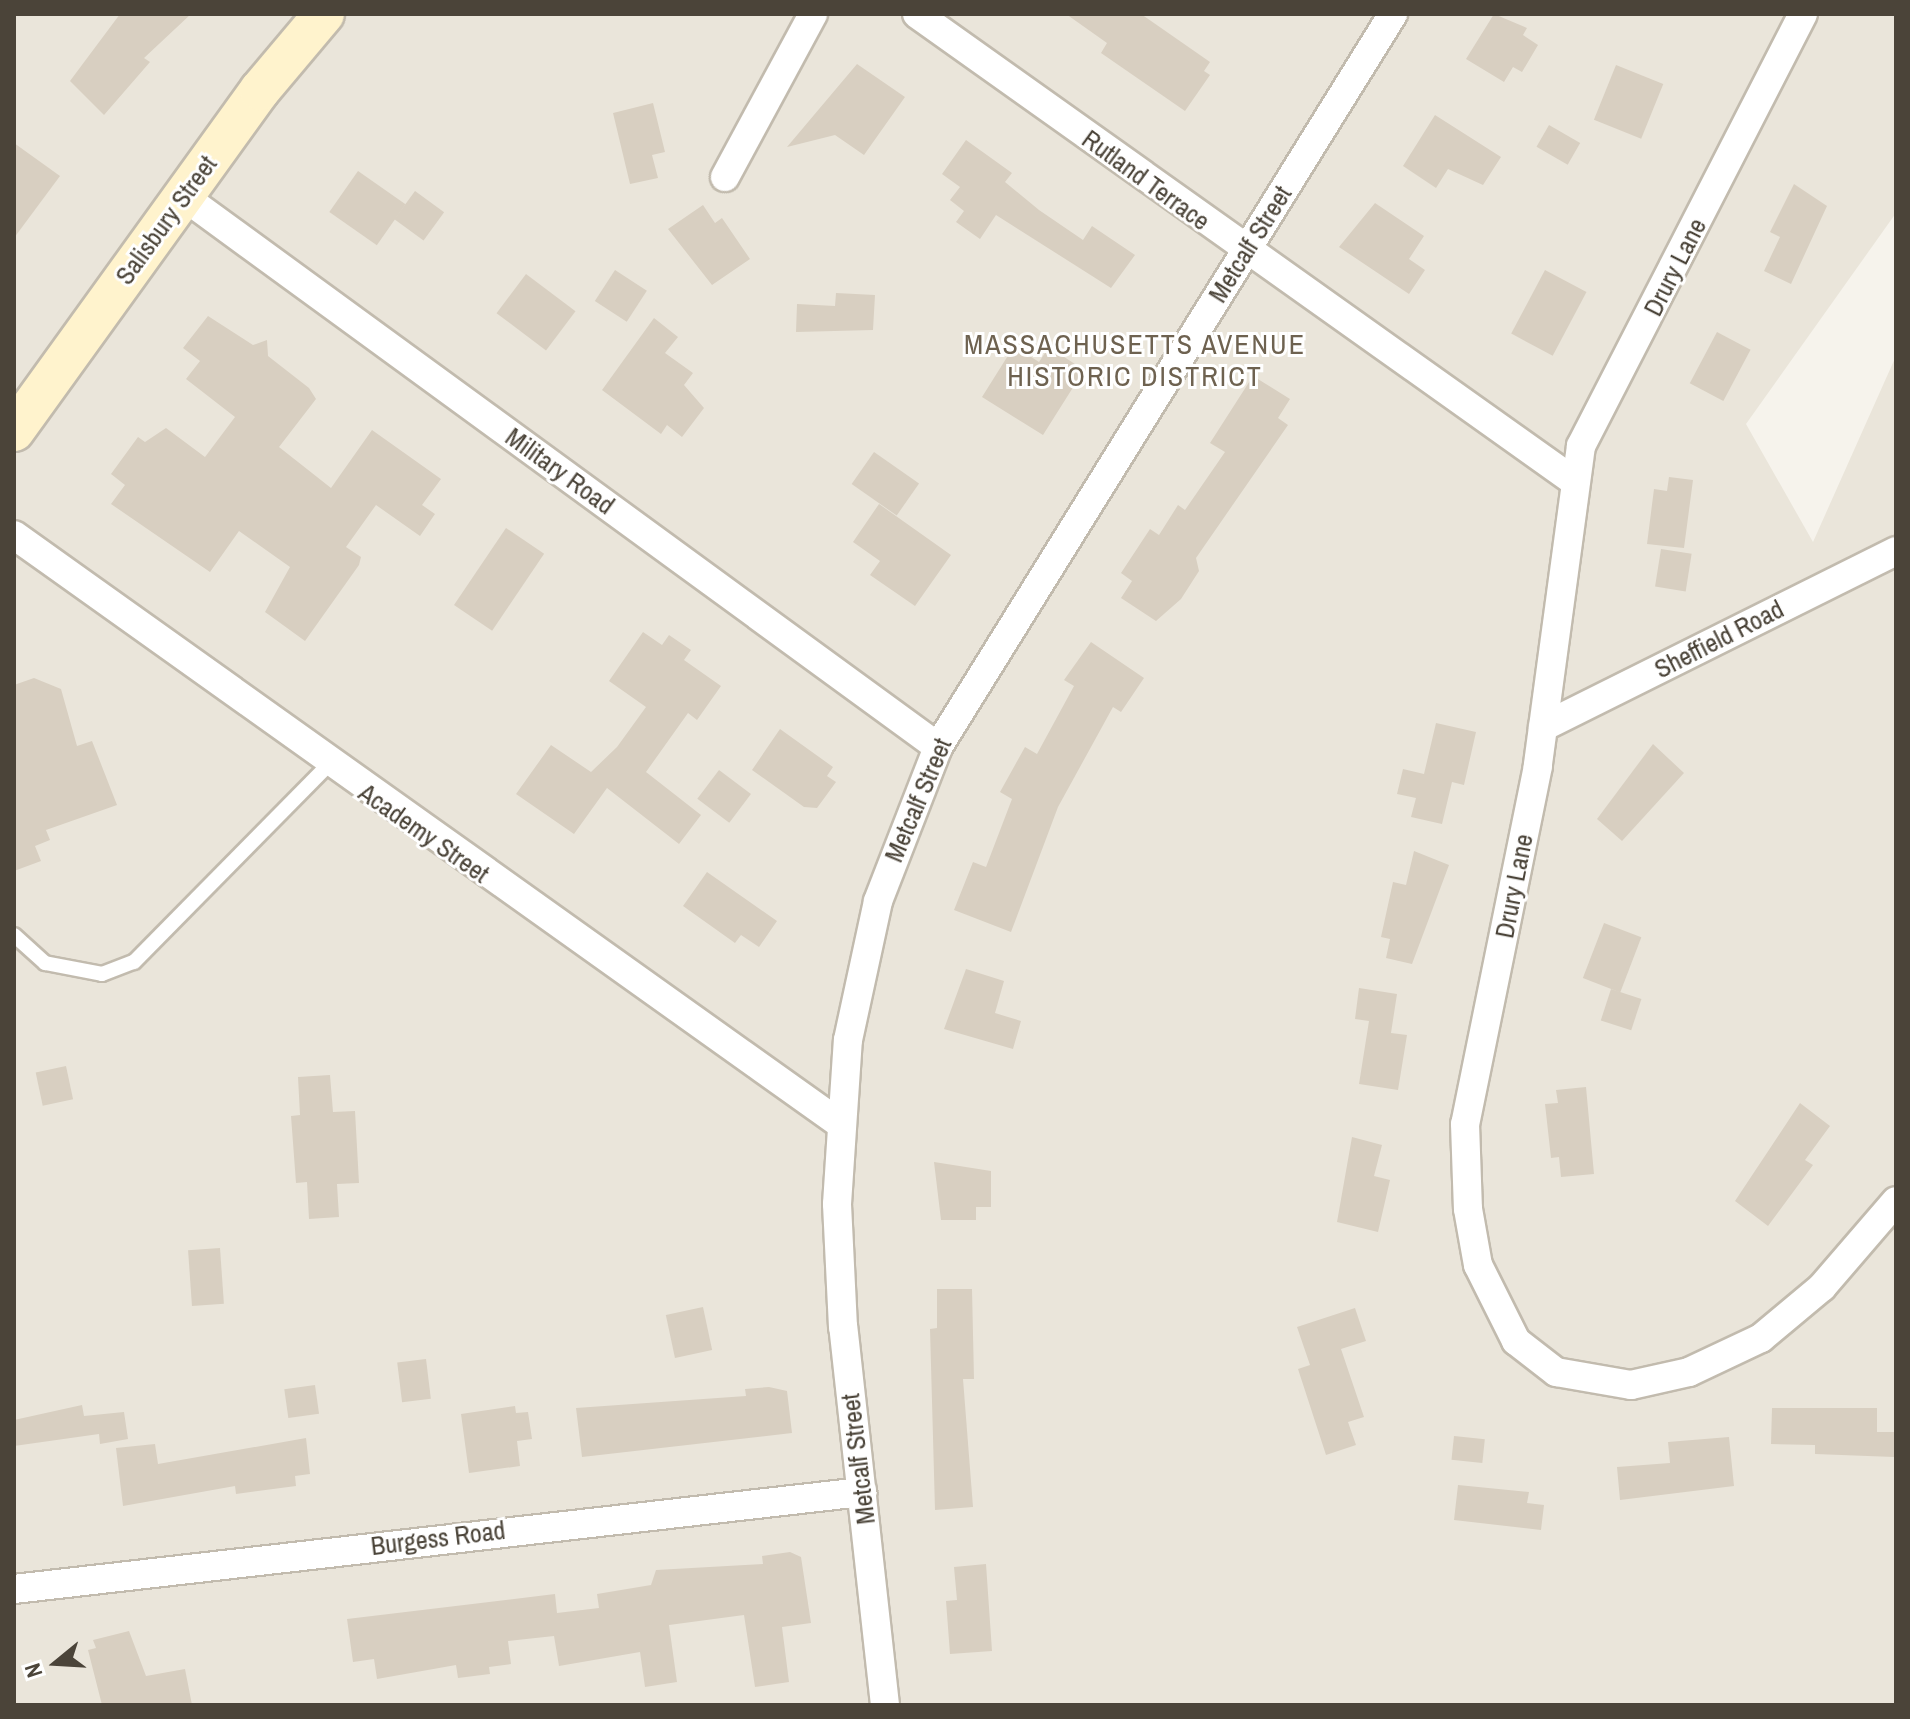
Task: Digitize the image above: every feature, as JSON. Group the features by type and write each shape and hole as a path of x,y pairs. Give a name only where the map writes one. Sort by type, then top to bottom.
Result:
{"main road":[{"name":"Salisbury Street","path":"14,431 183,196 324,14"}],"street":[{"path":"725,177 813,14"},
{"name":"Rutland Terrace","path":"917,14 1245,251 1574,481"},
{"name":"Metcalf Street","path":"885,1705 840,1282 839,1123 870,931 938,747 1393,14"},
{"name":"Drury Lane","path":"1803,14 1591,424 1574,481 1543,727 1465,1124 1478,1265 1516,1341 1556,1372 1601,1385 1689,1372 1794,1314 1896,1201"},
{"name":"Military Road","path":"183,196 938,747"},
{"name":"Academy Street","path":"14,535 328,765 839,1123"},
{"name":"Sheffield Road","path":"1543,727 1896,551"},
{"name":"Burgess Road","path":"14,1589 862,1492"}],"lane":[{"path":"14,935 45,963 102,974 134,962 328,765"}],"shaded area":[{"path":"14,14 1896,14 1896,213 1746,424 1813,542 1896,356 1896,1705 14,1705"}],"building":[{"path":"120,14 191,14 144,58 150,62 104,115 70,81"},
{"path":"1066,14 1141,14 1210,62 1204,71 1210,75 1185,111 1101,53 1107,43"},
{"path":"1494,14 1527,28 1523,35 1538,45 1522,72 1513,67 1504,82 1466,59"},
{"path":"857,64 905,97 864,155 835,135 787,147"},
{"path":"1616,65 1663,84 1641,139 1594,120"},
{"path":"653,103 665,152 652,155 658,178 630,184 613,113"},
{"path":"1435,115 1501,157 1483,185 1448,169 1436,188 1403,166"},
{"path":"1549,125 1580,143 1568,165 1536,147"},
{"path":"966,140 1012,173 1005,182 1083,240 1092,226 1135,255 1111,288 996,215 980,239 956,222 964,211 950,200 960,187 942,174"},
{"path":"14,143 60,176 14,238"},
{"path":"358,171 406,204 377,245 329,212"},
{"path":"1794,184 1827,206 1791,284 1764,271 1780,237 1770,232"},
{"path":"415,191 444,212 424,240 394,219"},
{"path":"1375,203 1424,236 1409,259 1425,270 1409,294 1339,247"},
{"path":"703,205 715,223 722,218 750,259 712,285 668,229"},
{"path":"615,270 647,291 627,322 595,301"},
{"path":"1545,270 1586,292 1553,356 1511,334"},
{"path":"526,274 576,311 546,350 497,313"},
{"path":"836,293 875,295 873,330 796,332 797,304 835,306"},
{"path":"208,316 253,345 267,340 268,356 309,388 316,399 279,447 331,488 372,430 441,479 422,505 435,514 420,536 376,505 346,547 361,557 359,565 305,641 265,612 290,567 239,531 210,572 111,504 125,485 111,474 138,437 145,442 166,428 205,457 235,417 186,379 200,361 183,348"},
{"path":"654,318 678,337 665,353 693,373 684,385 704,408 682,437 667,425 661,434 602,390"},
{"path":"1717,332 1751,350 1723,401 1690,383"},
{"path":"1014,346 1039,362 1049,347 1084,370 1043,435 982,397"},
{"path":"1253,376 1290,399 1278,418 1288,425 1196,558 1199,571 1181,599 1156,621 1121,598 1132,581 1121,573 1150,529 1159,535 1178,505 1185,510 1225,452 1210,443"},
{"path":"874,452 919,484 897,515 852,484"},
{"path":"1669,477 1693,480 1684,548 1647,544 1654,489 1667,491"},
{"path":"879,504 951,555 915,606 870,575 880,561 853,542"},
{"path":"506,528 544,554 492,631 454,605"},
{"path":"1661,549 1692,554 1686,591 1655,587"},
{"path":"643,632 662,645 669,635 691,650 684,660 721,686 697,720 688,713 646,772 701,815 679,844 607,788 574,834 516,794 551,745 591,772 617,747 646,707 609,681"},
{"path":"1091,642 1144,678 1121,712 1113,707 1058,807 1011,932 954,910 973,862 986,867 1012,799 1000,792 1025,747 1037,754 1074,686 1064,680"},
{"path":"34,678 61,689 77,746 92,741 117,805 46,830 50,840 35,846 41,861 14,871 14,685"},
{"path":"1436,723 1476,732 1464,785 1452,782 1442,824 1411,817 1416,798 1397,794 1403,769 1424,774"},
{"path":"780,729 833,767 827,776 836,782 817,808 804,807 752,770"},
{"path":"1653,744 1684,773 1622,841 1597,819"},
{"path":"719,770 751,794 729,823 697,799"},
{"path":"1414,851 1449,865 1412,964 1386,958 1390,939 1381,937 1393,882 1406,885"},
{"path":"707,872 777,921 759,947 741,935 735,943 683,906"},
{"path":"1604,923 1641,937 1620,992 1583,978"},
{"path":"966,969 1004,981 995,1013 1021,1021 1013,1049 944,1029"},
{"path":"1359,988 1397,994 1391,1033 1407,1035 1398,1090 1359,1084 1369,1021 1355,1019"},
{"path":"1611,989 1641,999 1631,1030 1601,1020"},
{"path":"66,1066 73,1099 43,1106 36,1072"},
{"path":"330,1075 333,1112 355,1111 359,1183 337,1184 339,1217 309,1219 307,1182 296,1183 291,1116 300,1115 298,1077"},
{"path":"1586,1087 1594,1174 1561,1177 1559,1157 1551,1158 1545,1104 1558,1103 1556,1090"},
{"path":"1800,1103 1830,1126 1805,1160 1813,1165 1768,1226 1735,1201"},
{"path":"1352,1137 1382,1145 1374,1176 1390,1180 1378,1232 1337,1222"},
{"path":"934,1162 991,1171 991,1207 976,1207 976,1220 941,1220"},
{"path":"220,1248 224,1304 192,1306 188,1250"},
{"path":"937,1289 972,1289 974,1379 963,1379 973,1507 935,1510 930,1329 937,1328"},
{"path":"703,1307 712,1350 675,1358 666,1315"},
{"path":"1355,1308 1366,1341 1341,1349 1364,1417 1348,1422 1356,1445 1326,1455 1298,1369 1310,1365 1297,1327"},
{"path":"426,1359 431,1399 402,1402 397,1363"},
{"path":"315,1385 319,1414 288,1418 284,1389"},
{"path":"769,1387 787,1391 792,1433 582,1457 576,1408 746,1396 745,1389"},
{"path":"82,1405 84,1416 124,1412 128,1439 100,1444 99,1434 14,1446 14,1420"},
{"path":"515,1406 516,1413 528,1412 532,1439 517,1441 520,1466 469,1473 461,1414"},
{"path":"1772,1408 1877,1408 1877,1432 1895,1432 1894,1457 1815,1454 1815,1445 1771,1444"},
{"path":"1454,1436 1485,1439 1482,1463 1451,1460"},
{"path":"1729,1437 1734,1486 1620,1500 1617,1467 1670,1463 1668,1442"},
{"path":"306,1438 310,1474 295,1476 296,1486 236,1494 235,1486 123,1506 116,1448 155,1444 158,1464"},
{"path":"1458,1485 1529,1492 1527,1503 1544,1505 1541,1530 1454,1520"},
{"path":"790,1552 801,1557 811,1623 782,1627 789,1682 755,1687 744,1615 669,1625 677,1682 645,1687 640,1652 559,1666 554,1636 508,1641 511,1664 489,1667 490,1674 458,1678 456,1665 377,1679 374,1659 353,1662 347,1619 555,1594 557,1613 599,1608 597,1594 651,1585 656,1570 763,1564 762,1556"},
{"path":"986,1564 992,1651 950,1654 946,1601 957,1600 954,1567"},
{"path":"129,1631 146,1676 185,1669 192,1705 102,1705 88,1650 96,1648 93,1640"}],"district":[{"name":"MASSACHUSETTS AVENUE HISTORIC DISTRICT","path":"1135,360"}]}
